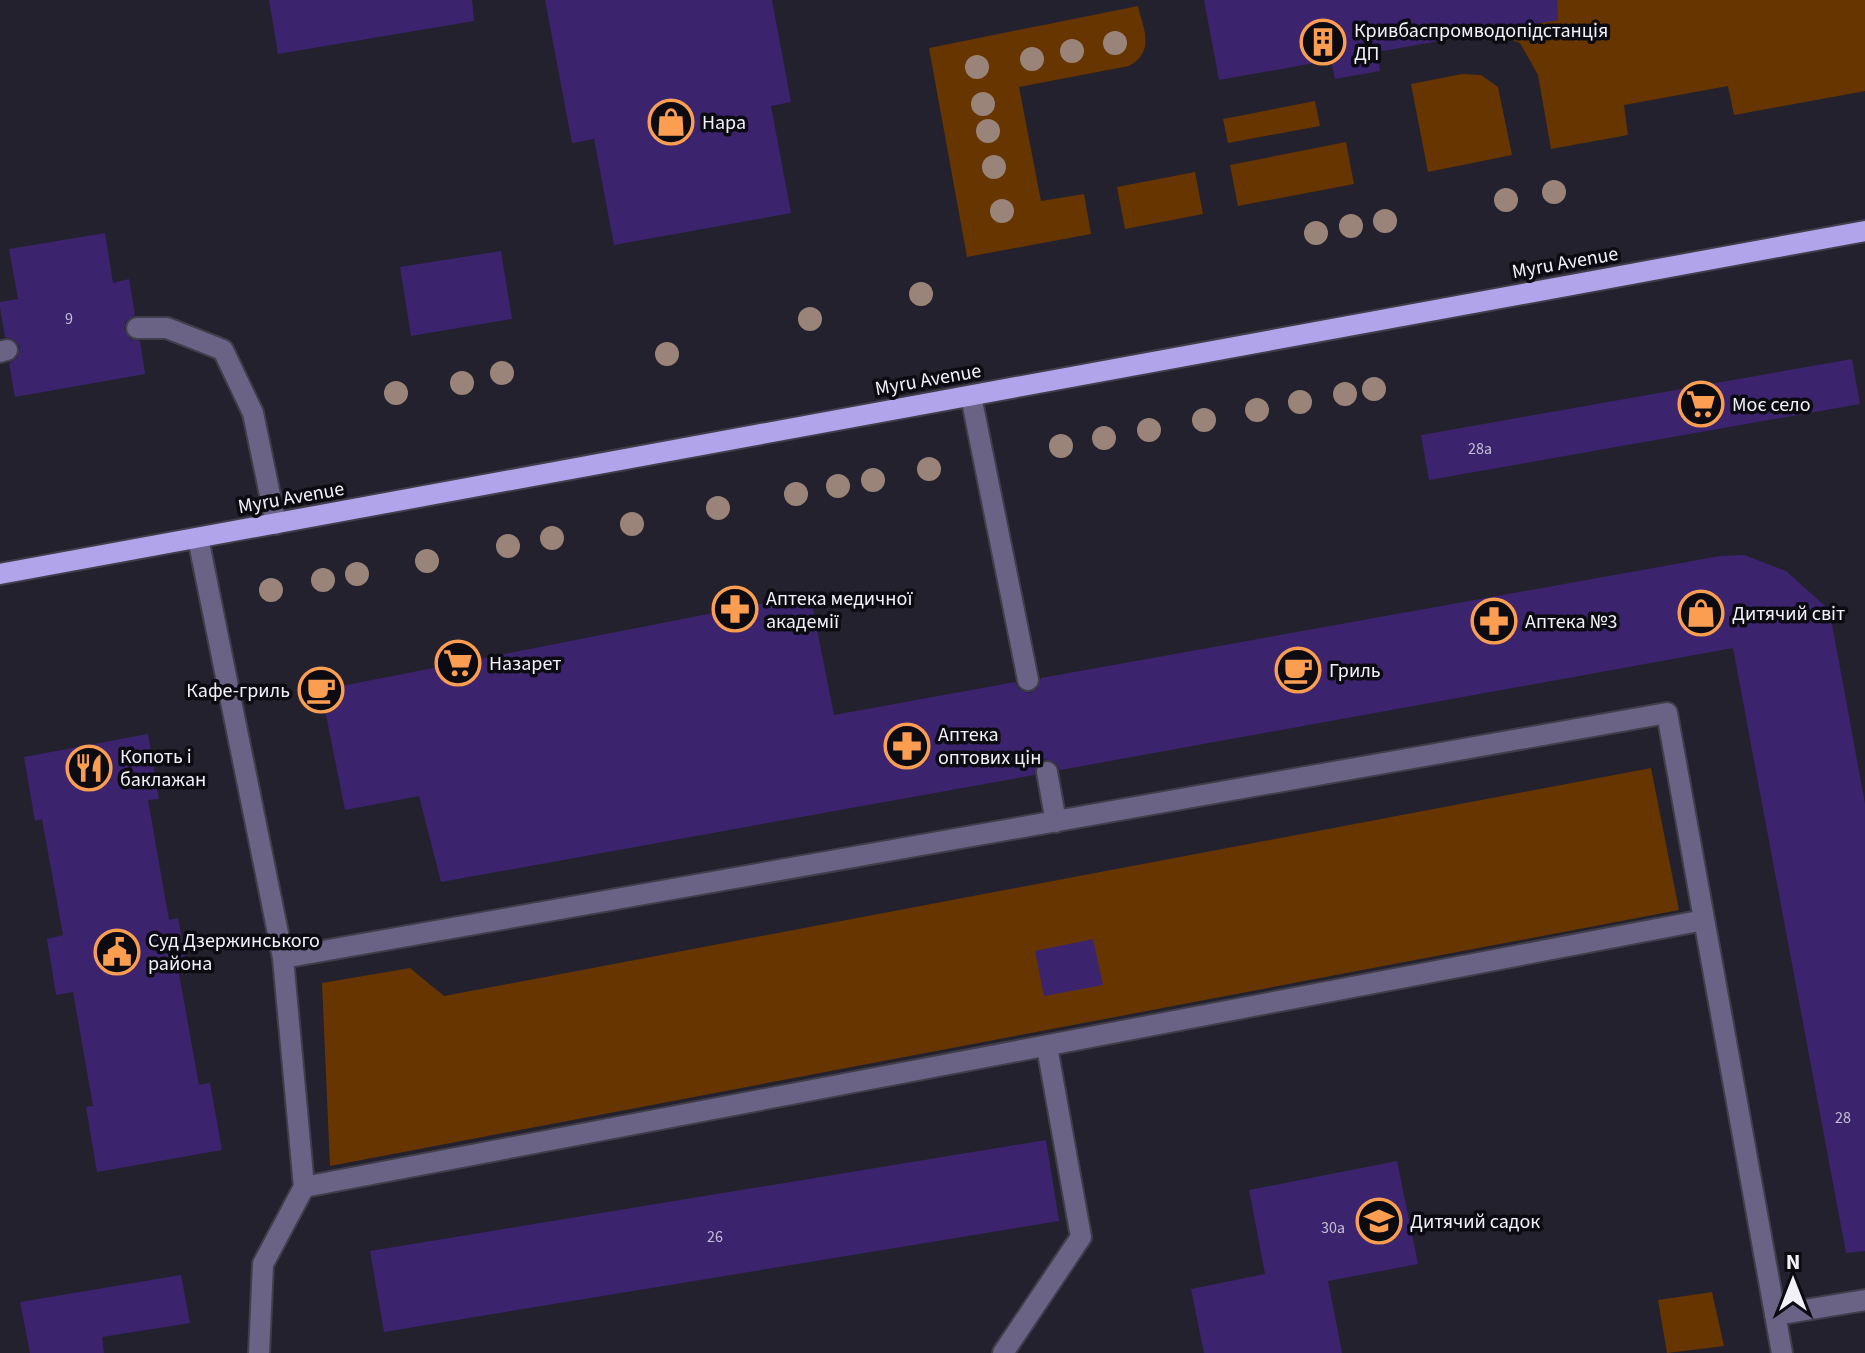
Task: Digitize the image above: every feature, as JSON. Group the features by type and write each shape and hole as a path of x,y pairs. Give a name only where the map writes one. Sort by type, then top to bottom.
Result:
{"main road":[{"name":"Myru Avenue","path":"0,574 1865,231"}],"lane":[{"path":"137,328 167,328 223,350 253,413 276,524"},
{"path":"971,396 1028,680"},
{"path":"198,538 283,958 304,1187 263,1264 259,1353"},
{"path":"283,958 1667,713 1782,1353"},
{"path":"1047,772 1056,822"},
{"path":"304,1187 1704,920"},
{"path":"1003,1353 1081,1237 1047,1047"},
{"path":"1775,1315 1865,1300"}],"shaded area":[{"path":"1495,0 1865,0 1865,91 1734,115 1728,86 1624,105 1628,135 1551,149 1538,75 1520,43 1493,32 1487,4"},
{"path":"1138,6 1145,32 1145,47 1129,66 1019,87 1041,201 1084,194 1091,234 967,257 929,48"},
{"path":"1462,74 1481,75 1498,87 1512,155 1428,172 1411,84"},
{"path":"1315,101 1320,126 1228,143 1223,119"},
{"path":"1346,142 1354,184 1238,206 1230,165"},
{"path":"1195,172 1203,214 1125,229 1117,187"},
{"path":"1651,768 1679,910 330,1166 322,983 410,968 444,996"},
{"path":"1712,1292 1724,1346 1667,1353 1658,1300"}],"building":[{"path":"269,0 472,0 474,21 278,54"},
{"name":"Нара","path":"545,0 772,0 791,102 771,106 791,213 614,245 594,139 572,143"},
{"name":"Кривбаспромводопідстанція ДП","path":"1204,0 1557,0 1558,20 1377,52 1380,71 1335,79 1331,60 1219,80"},
{"path":"105,233 113,283 129,279 135,315 126,321 124,329 130,339 140,341 145,374 15,397 9,363 17,358 20,347 15,340 5,337 0,308 0,302 18,299 9,249"},
{"path":"501,251 512,319 411,336 400,267"},
{"path":"1852,359 1860,404 1429,480 1421,435"},
{"path":"1744,555 1786,571 1825,606 1832,624 1865,804 1865,1251 1846,1253 1733,648 1060,770 1056,763 1045,759 1038,763 1034,775 441,882 419,796 345,810 321,690 810,594 834,715 1015,682 1019,689 1030,693 1037,689 1041,678 1720,556"},
{"name":"Суд Дзержинського района","path":"148,734 159,799 148,800 169,920 178,918 187,966 178,968 199,1085 210,1083 222,1150 97,1172 86,1107 93,1106 73,992 56,995 47,939 63,935 42,819 35,821 24,757"},
{"path":"1093,939 1103,985 1044,996 1035,951"},
{"path":"1046,1140 1059,1221 384,1332 370,1251"},
{"path":"1397,1161 1418,1264 1328,1281 1342,1353 1204,1353 1191,1289 1265,1274 1249,1190"},
{"path":"181,1275 190,1323 102,1337 104,1353 30,1353 20,1302"}],"place":[{"name":"Кривбаспромводопідстанція ДП","path":"1323,42"},
{"name":"Нара","path":"671,122"},
{"name":"Моє село","path":"1701,404"},
{"name":"Аптека медичної академії","path":"735,609"},
{"name":"Дитячий світ","path":"1701,613"},
{"name":"Аптека №3","path":"1494,621"},
{"name":"Назарет","path":"458,663"},
{"name":"Гриль","path":"1298,670"},
{"name":"Кафе-гриль","path":"321,690"},
{"name":"Аптека оптових цін","path":"907,746"},
{"name":"Копоть і баклажан","path":"89,768"},
{"name":"Суд Дзержинського района","path":"117,952"},
{"name":"Дитячий садок","path":"1379,1221"}]}
